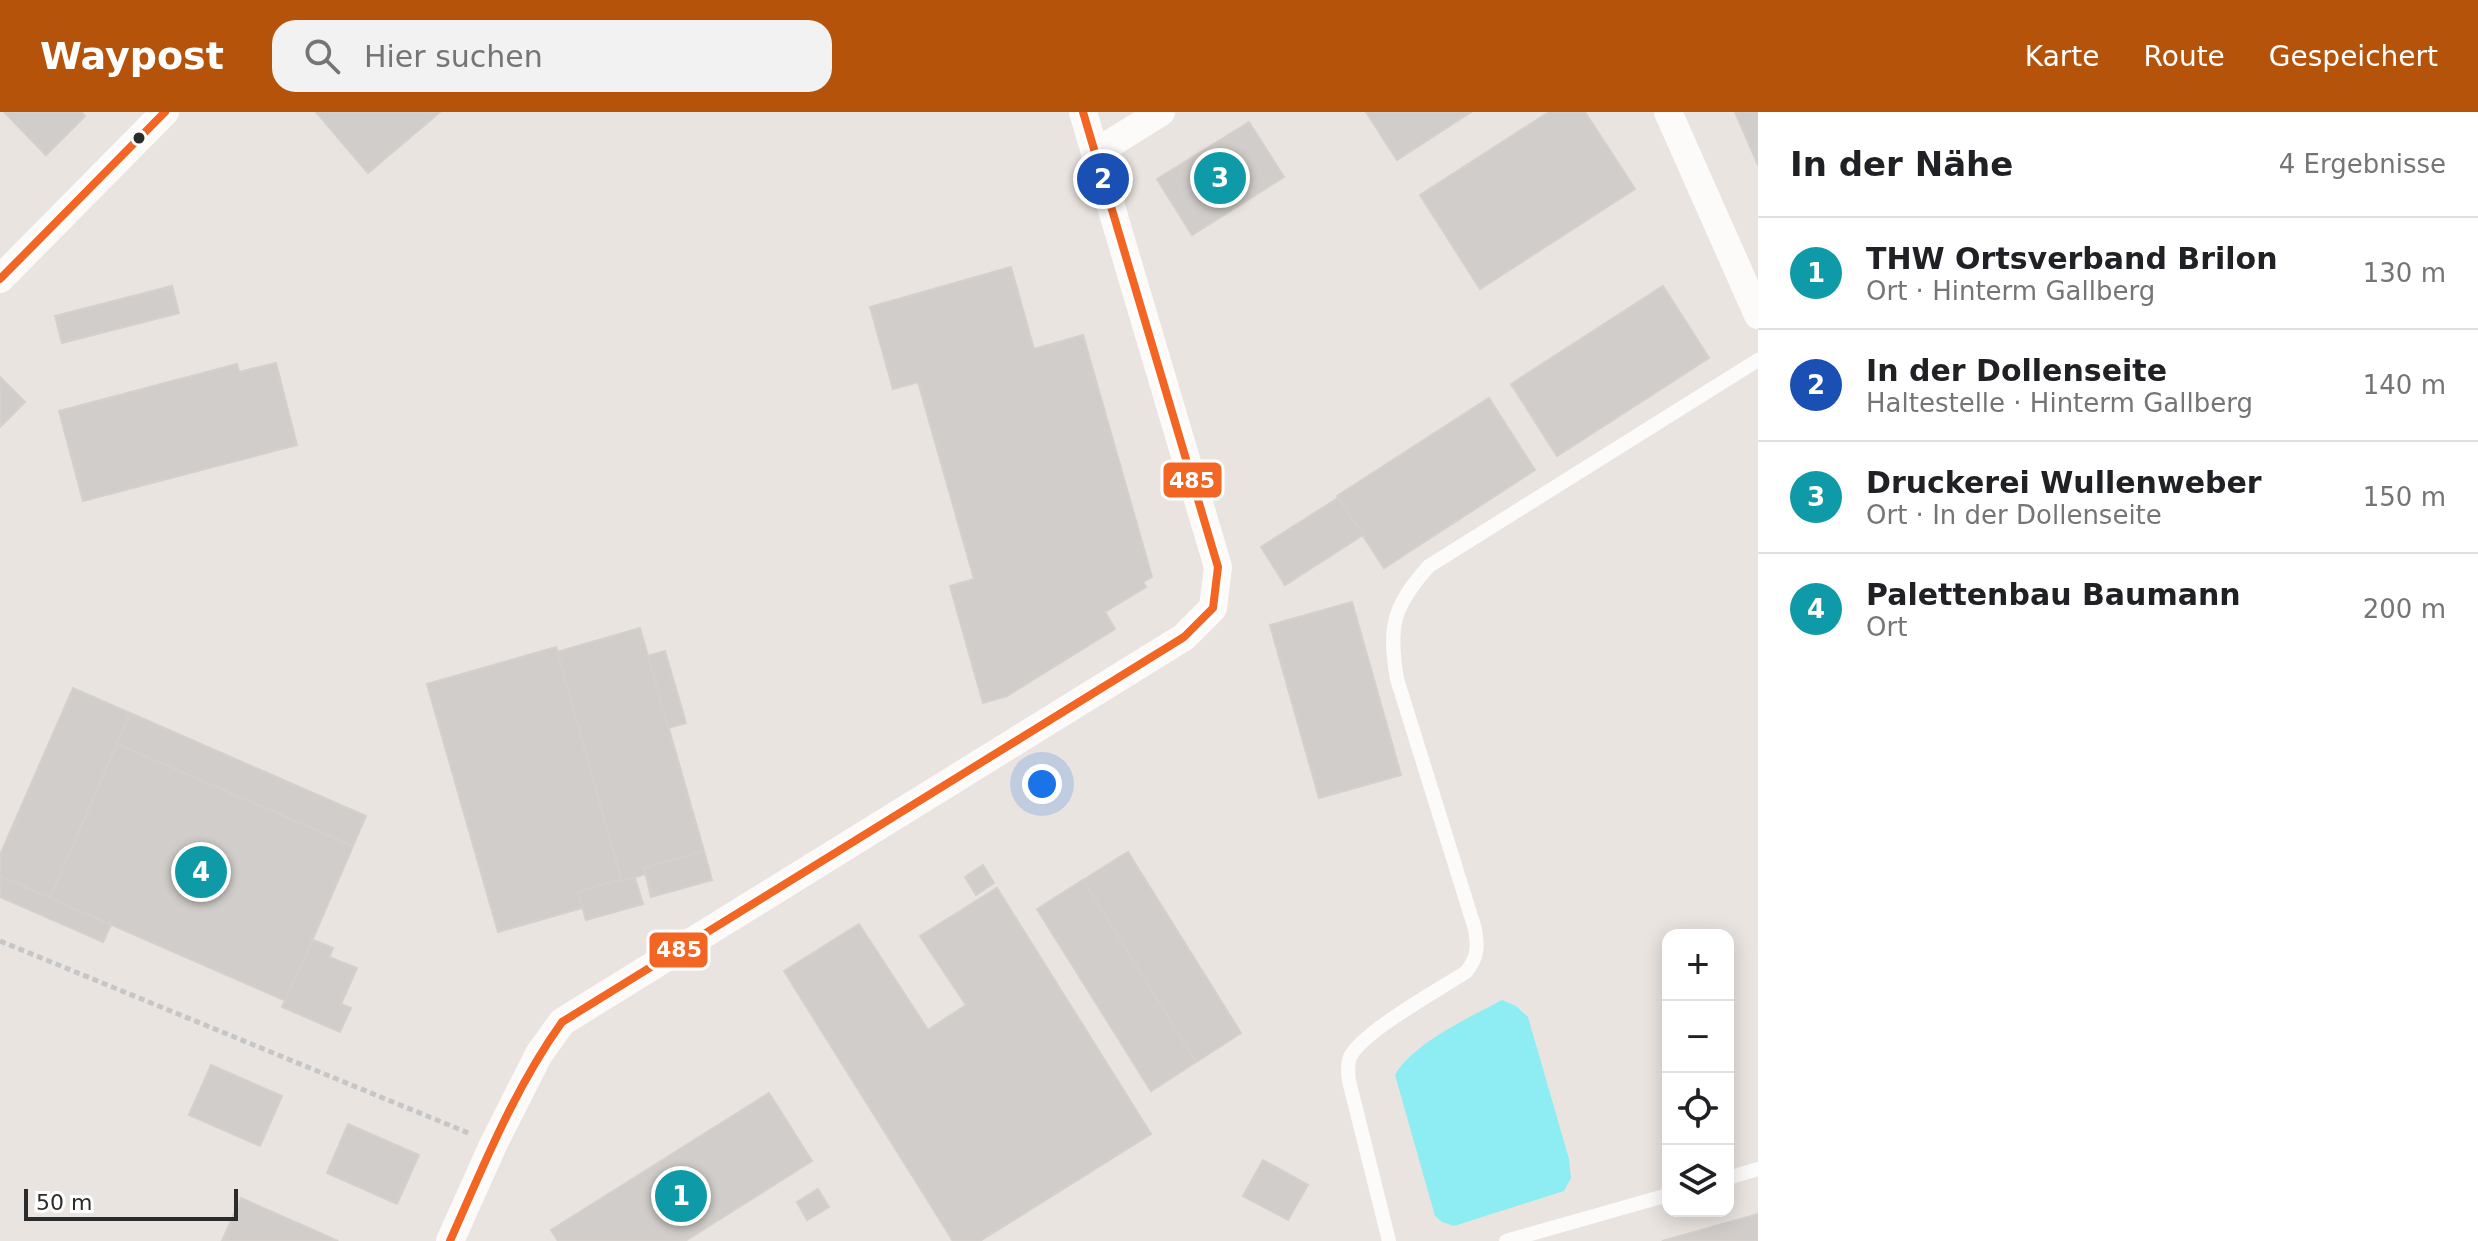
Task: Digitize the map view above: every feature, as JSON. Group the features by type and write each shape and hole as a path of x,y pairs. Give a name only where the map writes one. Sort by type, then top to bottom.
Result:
{"street":[{"path":"0,279 165,112"},
{"path":"450,1241 539,1054 562,1022 1184,637 1213,608 1218,567 1083,112"},
{"path":"1095,153 1161,112"},
{"path":"1668,112 1758,315"}],"lane":[{"path":"1389,1241 1347,1068 1351,1056 1372,1032 1466,972 1475,961 1478,948 1475,929 1397,679 1392,639 1401,601 1429,566 1758,360"},
{"path":"1734,1176 1758,1169"},
{"path":"1506,1241 1662,1197"}],"path":[{"path":"0,941 494,1143"}],"water":[{"path":"1502,1000 1516,1006 1528,1017 1569,1159 1571,1178 1564,1191 1454,1226 1435,1216 1395,1075 1428,1042"}],"building":[{"path":"4,112 81,112 85,116 46,155"},
{"path":"316,112 440,112 368,173"},
{"path":"1366,112 1471,112 1397,160"},
{"path":"1549,112 1585,112 1635,189 1480,289 1420,195"},
{"path":"1735,112 1758,112 1758,165"},
{"path":"1249,122 1284,177 1192,235 1157,179"},
{"path":"1011,267 1034,349 1083,335 1152,577 1143,582 1146,587 1105,612 1115,629 1007,696 983,703 950,586 974,579 918,382 893,389 870,307"},
{"path":"172,286 179,313 62,343 55,316"},
{"path":"1663,286 1709,358 1557,456 1511,384"},
{"path":"276,363 297,445 83,501 59,411 237,364 239,372"},
{"path":"0,377 25,402 0,427"},
{"path":"1489,398 1535,470 1384,568 1337,496"},
{"path":"1338,498 1363,535 1285,585 1261,547"},
{"path":"1352,602 1401,775 1319,798 1270,625"},
{"path":"640,628 704,851 644,868 646,874 622,881 557,652"},
{"path":"556,647 621,879 578,892 582,908 498,932 427,684"},
{"path":"665,651 686,723 668,728 648,656"},
{"path":"73,688 130,713 50,898 0,876 0,855"},
{"path":"130,713 366,816 353,846 117,744"},
{"path":"117,744 353,846 286,1001 50,898"},
{"path":"704,851 712,880 651,897 644,868"},
{"path":"1128,852 1241,1033 1196,1062 1083,880"},
{"path":"983,865 994,883 976,895 965,877"},
{"path":"0,876 111,925 103,942 0,897"},
{"path":"635,878 643,904 586,920 578,892"},
{"path":"1083,880 1196,1062 1151,1091 1037,909"},
{"path":"997,888 1151,1134 980,1241 953,1241 784,971 859,924 928,1030 966,1005 920,936"},
{"path":"313,940 333,948 329,957 357,968 341,1004 351,1008 340,1032 282,1007"},
{"path":"211,1065 282,1096 260,1146 189,1115"},
{"path":"769,1093 812,1161 685,1241 558,1241 551,1230"},
{"path":"348,1124 419,1155 397,1204 327,1173"},
{"path":"1263,1160 1308,1185 1288,1220 1243,1196"},
{"path":"818,1189 829,1207 807,1220 797,1202"},
{"path":"241,1198 338,1241 222,1241"},
{"path":"1758,1214 1758,1241 1662,1241"}],"transit line":[{"name":"485","path":"0,279 165,112"},
{"name":"485","path":"450,1241 514,1101 562,1022 1184,637 1213,608 1218,567 1083,112"}],"place":[{"name":"Druckerei Wullenweber","path":"1220,178"},
{"name":"In der Dollenseite","path":"1103,179"},
{"name":"Palettenbau Baumann","path":"201,872"},
{"name":"THW Ortsverband Brilon","path":"681,1196"}]}
